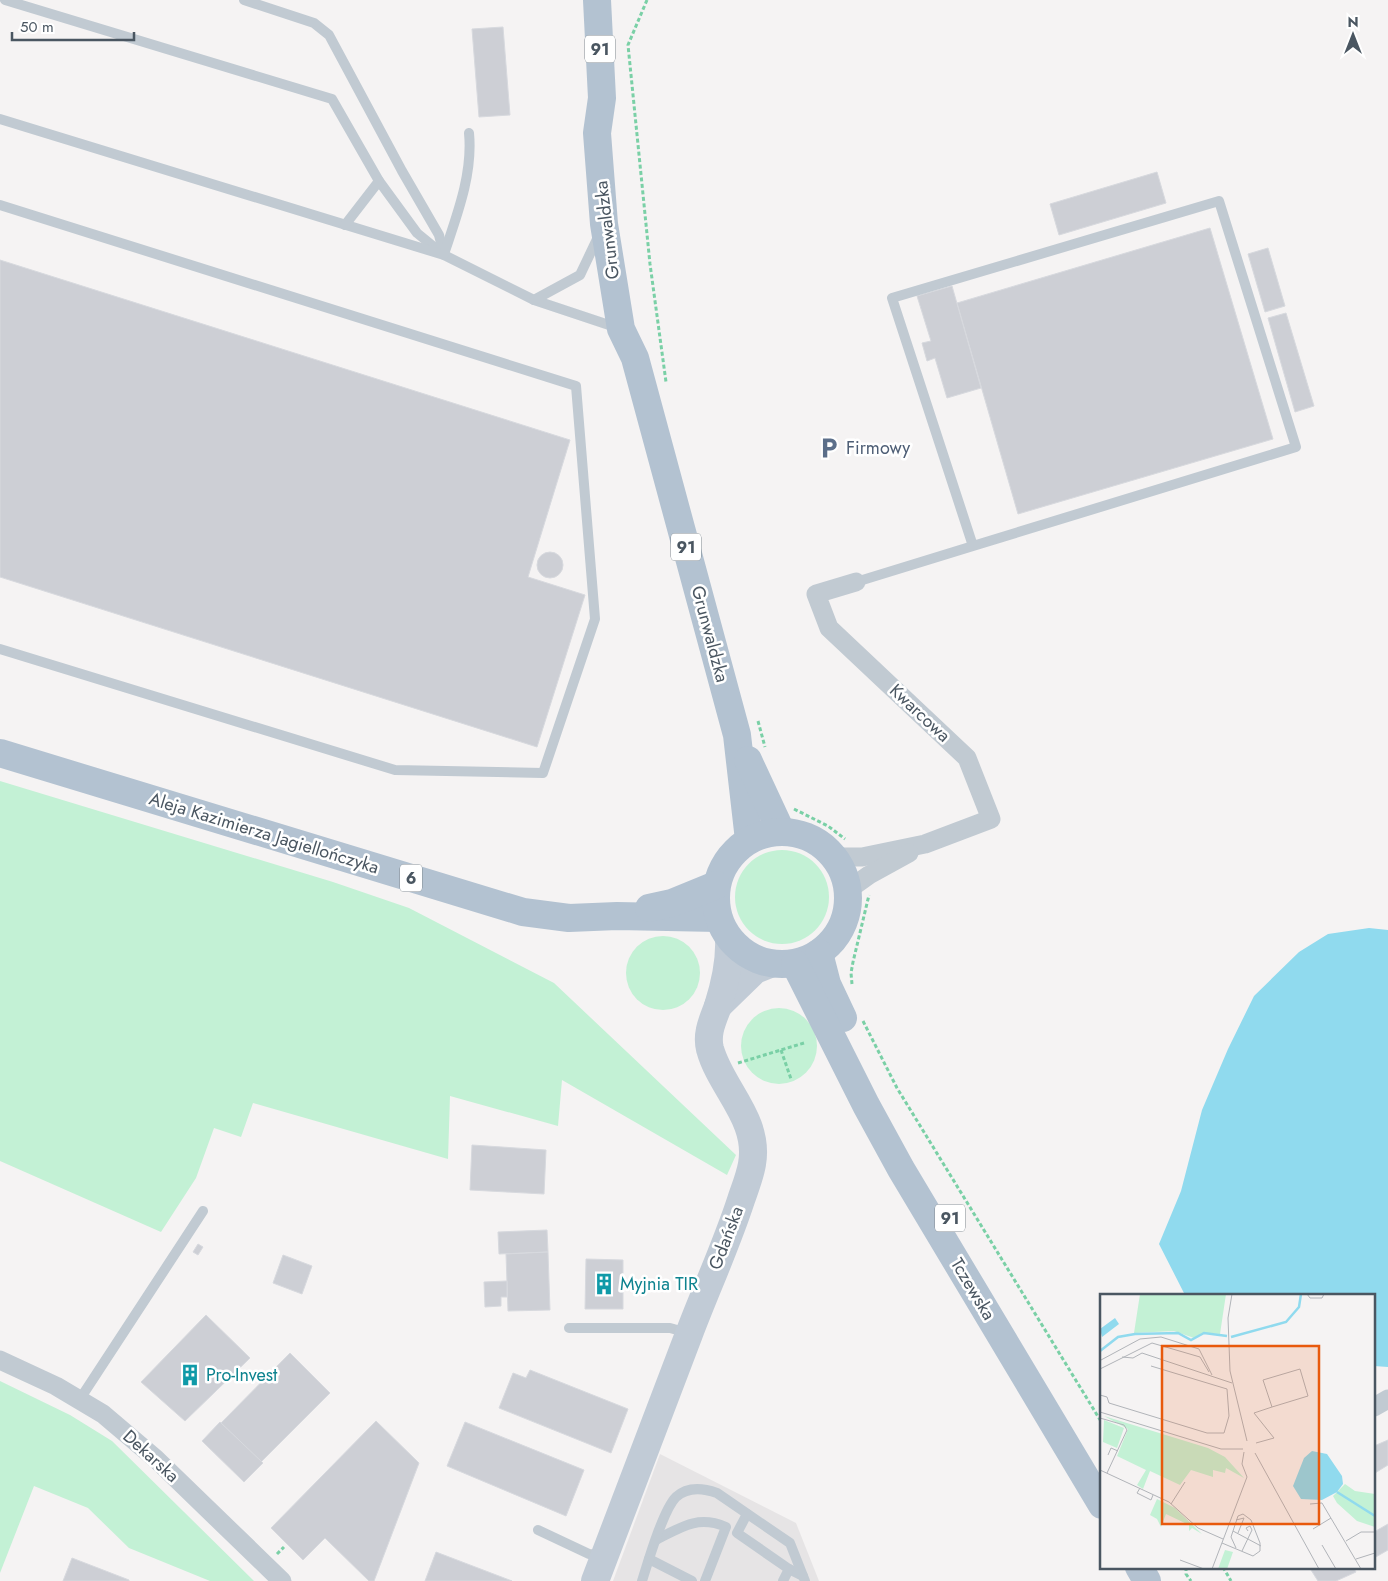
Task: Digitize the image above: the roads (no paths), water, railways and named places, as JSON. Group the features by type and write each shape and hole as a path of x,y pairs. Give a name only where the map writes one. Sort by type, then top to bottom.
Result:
{"main road":[{"name":"Grunwaldzka","path":"597,0 602,98 597,133 604,224 621,329 635,358 747,728 787,820"},
{"name":"Grunwaldzka","path":"602,98 612,124 627,270 637,327 635,358"},
{"name":"Grunwaldzka","path":"747,728 749,840"},
{"name":"Aleja Kazimierza Jagiellończyka","path":"0,753 523,912 569,918 617,916 724,929"},
{"path":"787,820 796,833 811,838 824,846 843,851 844,873 859,890 848,908 843,926 833,941 807,960 782,964 746,955 724,929 715,902 716,886 723,867 734,852 749,840 764,834 787,820"},
{"name":"Aleja Kazimierza Jagiellończyka","path":"617,916 672,903 716,886"},
{"name":"Tczewska","path":"819,953 826,984 887,1111 1100,1470"},
{"name":"Tczewska","path":"782,964 866,1105 901,1169 1100,1502"},
{"path":"1140,1568 1147,1581"},
{"path":"1159,1568 1166,1581"}],"street":[{"name":"Kwarcowa","path":"856,582 816,594 829,628 967,758 991,819 926,844 870,876 859,890"},
{"name":"Kwarcowa","path":"843,851 862,857 926,844"},
{"name":"Gdańska","path":"595,1581 735,1219 752,1163 752,1145 748,1122 718,1069 710,1048 709,1032 730,959 724,929"},
{"name":"Gdańska","path":"718,1006 755,970 782,964"},
{"name":"Dekarska","path":"0,1360 56,1386 103,1414 150,1453 282,1581"},
{"path":"1376,1405 1388,1399"}],"lane":[{"path":"5,0 332,100 379,181 417,233 444,255"},
{"path":"244,0 314,23 329,35 402,171 439,235 444,255"},
{"path":"0,119 444,255 534,300 621,329"},
{"path":"444,255 460,208 470,156 469,133"},
{"path":"345,225 379,181"},
{"path":"856,582 1296,447 1219,201 892,298 973,546"},
{"path":"0,205 576,386 595,619 543,772 395,770 0,649"},
{"path":"534,300 580,275 604,224"},
{"path":"80,1399 203,1211"},
{"path":"569,1328 670,1328 689,1334"},
{"path":"642,1581 656,1540 676,1497 689,1489 704,1488 717,1493 790,1543 804,1578"},
{"path":"737,1533 747,1514"},
{"path":"656,1540 683,1526 698,1521 715,1522 737,1533 804,1578"},
{"path":"705,1581 726,1527"},
{"path":"538,1530 589,1554 605,1556"},
{"path":"649,1559 692,1581"},
{"path":"783,1581 789,1569"}],"water":[{"path":"1369,928 1388,930 1388,1367 1376,1366 1376,1294 1184,1294 1159,1244 1181,1191 1202,1110 1228,1049 1254,996 1299,952 1328,934"}],"place":[{"name":"Firmowy","path":"829,448"},
{"name":"Myjnia TIR","path":"604,1284"},
{"name":"Pro-Invest","path":"190,1375"}]}
